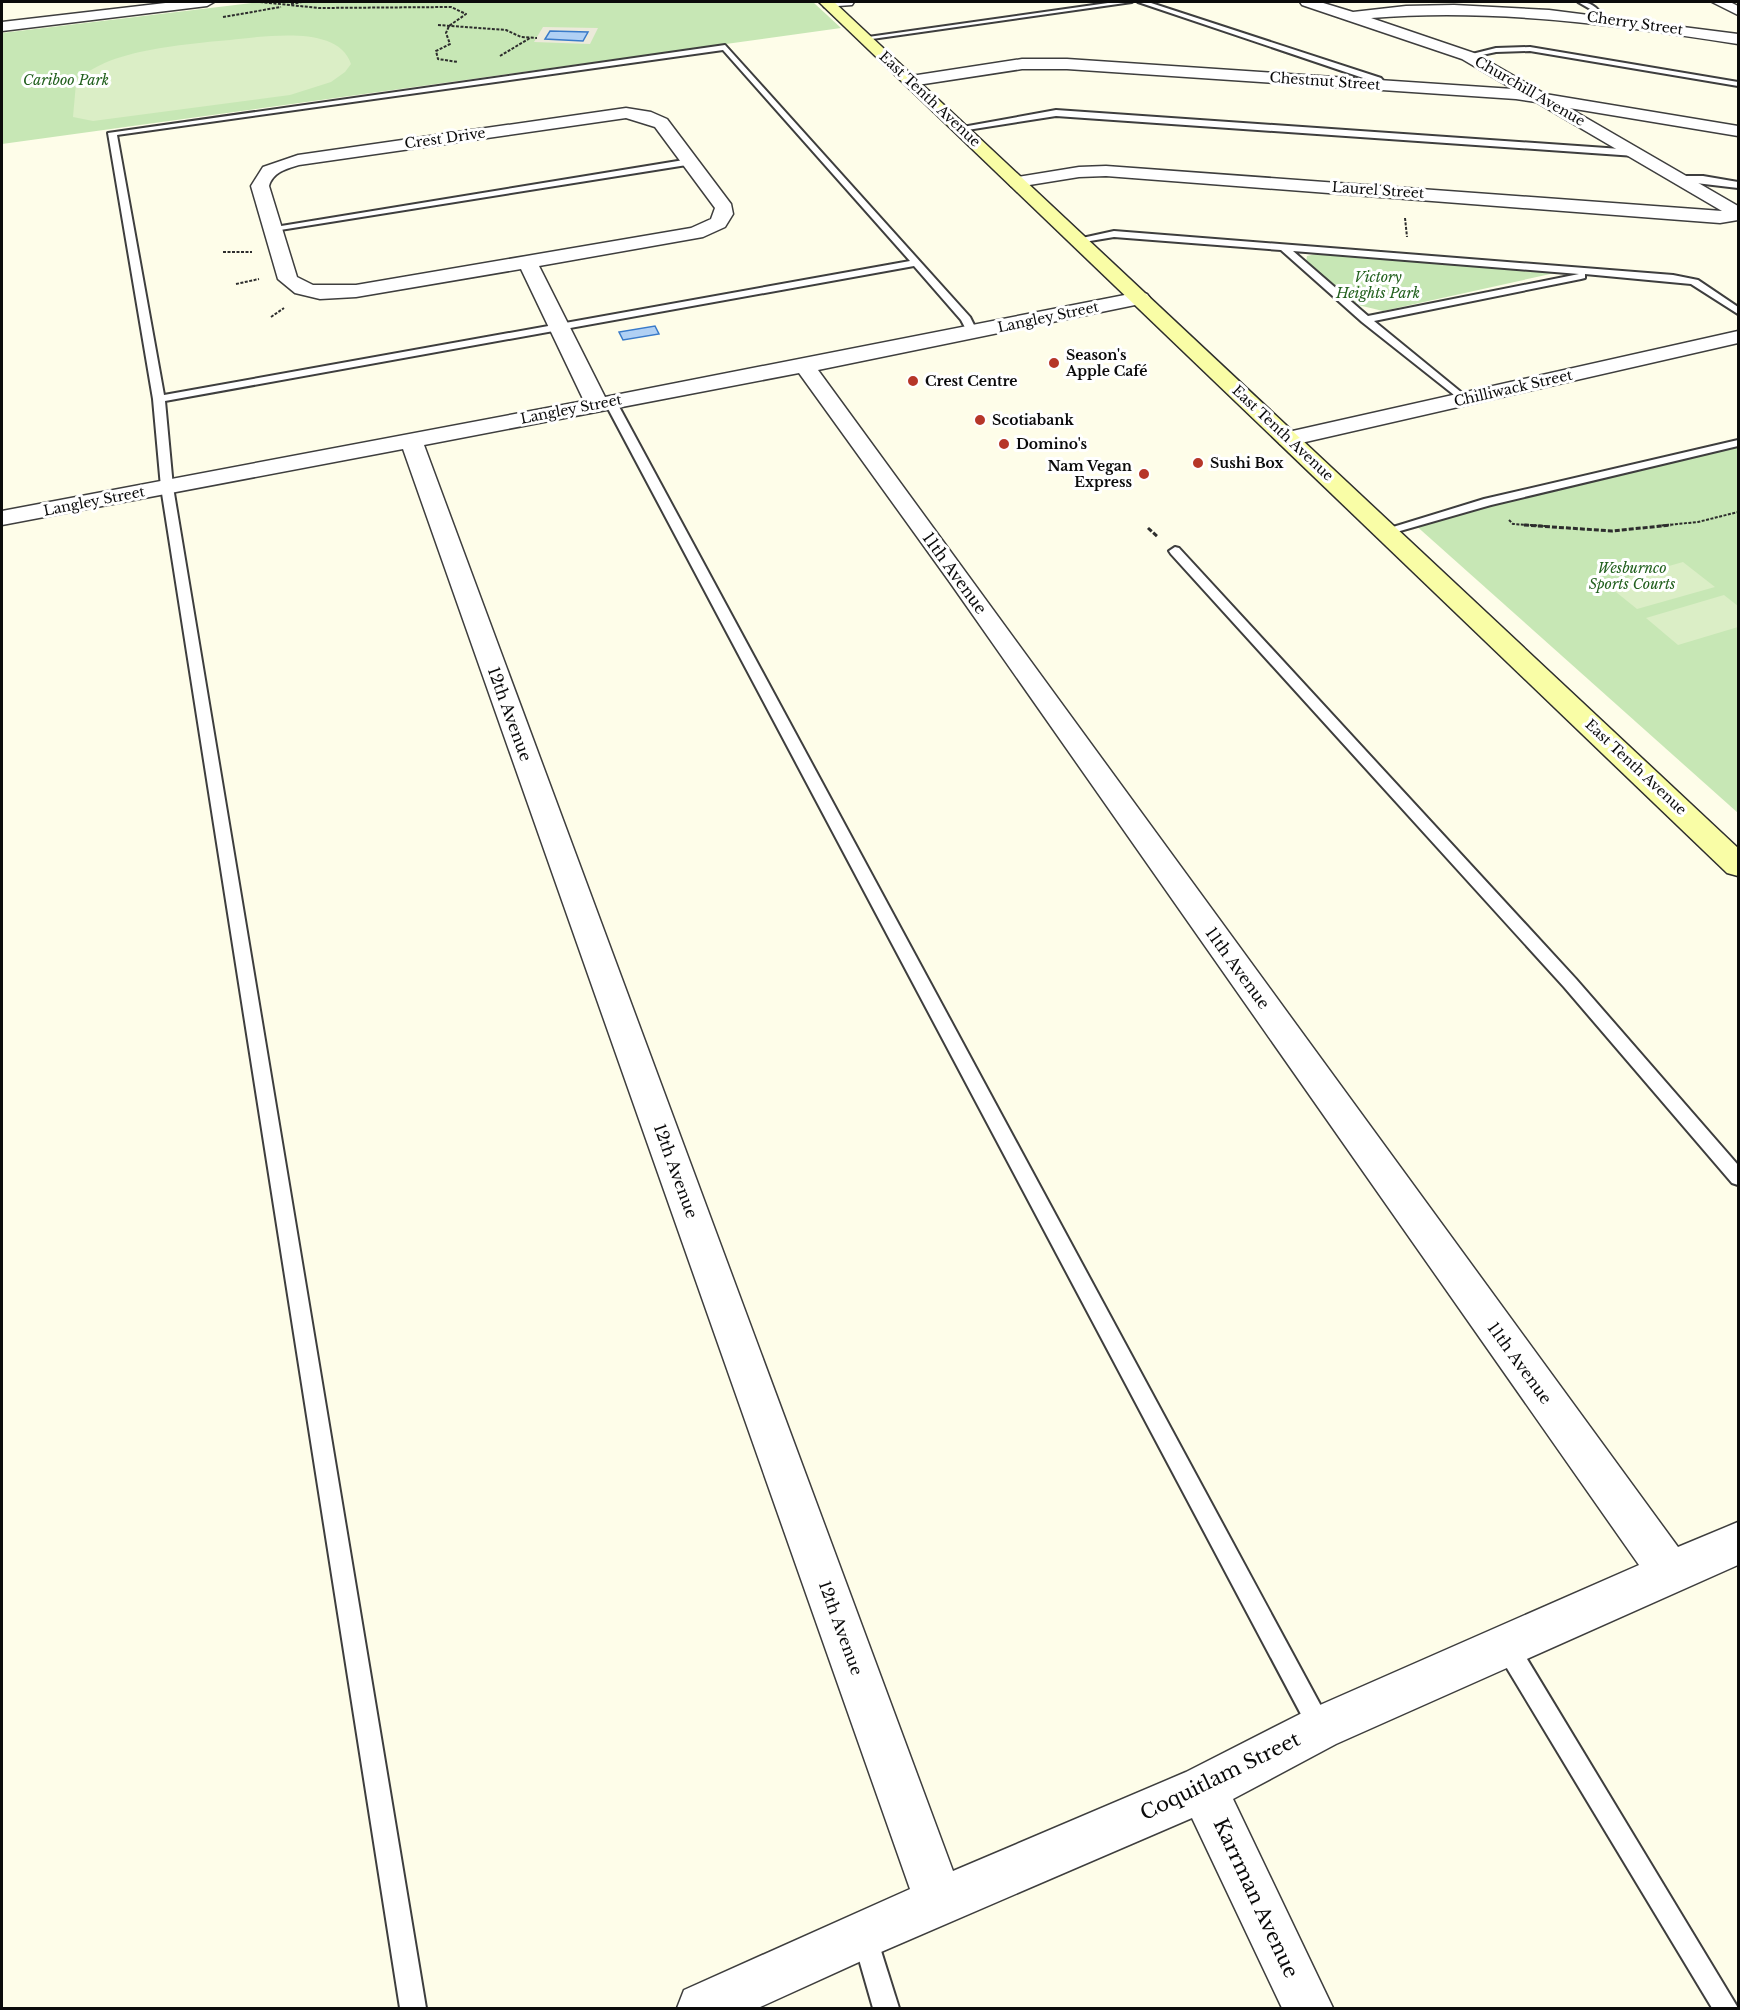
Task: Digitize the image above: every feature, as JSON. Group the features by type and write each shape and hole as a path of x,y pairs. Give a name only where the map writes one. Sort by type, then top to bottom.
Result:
{"main road":[{"name":"East Tenth Avenue","path":"828,3 1738,865"}],"street":[{"path":"2,27 207,2"},
{"path":"828,3 847,2"},
{"name":"Churchill Avenue","path":"1307,2 1468,56 1682,179 1738,214"},
{"path":"1719,2 1738,11"},
{"name":"Cherry Street","path":"1353,16 1418,6 1461,4 1599,17 1738,39"},
{"path":"2,17 18,9"},
{"name":"Chestnut Street","path":"911,81 1022,64 1067,64 1540,96 1738,131"},
{"name":"Crest Drive","path":"626,113 658,121 690,162 724,208 723,218 715,226 691,234 356,291 315,292 298,287 288,279 260,183 269,171 298,160 626,113"},
{"name":"Laurel Street","path":"1017,182 1078,172 1106,171 1720,217 1738,214"},
{"path":"526,262 559,326 604,402"},
{"name":"Langley Street","path":"2,518 604,402 804,366 1140,298"},
{"name":"Chilliwack Street","path":"1288,438 1738,337"},
{"name":"11th Avenue","path":"804,366 958,576 1669,1571"},
{"name":"12th Avenue","path":"411,440 940,1903"},
{"name":"Coquitlam Street","path":"702,2008 863,1934 1203,1789 1320,1728 1507,1647 1669,1571 1738,1543"},
{"name":"Karrman Avenue","path":"1203,1789 1308,2008"}],"lane":[{"path":"865,38 1128,2"},
{"path":"1142,2 1173,9 1367,76 1378,80 1383,85"},
{"path":"1581,2 1595,9 1599,17"},
{"path":"413,2008 167,487 159,399 112,133 725,47 966,320 973,333"},
{"path":"1468,56 1496,50 1530,49 1738,84"},
{"path":"961,128 1056,113 1635,153"},
{"path":"274,228 690,162"},
{"path":"1682,179 1703,179 1738,185"},
{"path":"1078,240 1114,234 1673,278 1694,282 1738,311"},
{"path":"1284,248 1366,320 1463,399"},
{"path":"159,399 916,263"},
{"path":"1366,320 1599,272"},
{"path":"604,402 1320,1728"},
{"path":"1386,531 1488,502 1738,443"},
{"path":"1175,551 1570,983 1738,1177"},
{"path":"1507,1647 1726,2008"},
{"path":"863,1934 886,2008"}],"path":[{"path":"260,2 319,8 424,5 451,7 466,14 449,26 446,33 450,44 436,51 438,59 461,62"},
{"path":"438,25 506,30 537,38"},
{"path":"497,58 530,38"},
{"path":"1404,211 1409,257"},
{"path":"1488,502 1513,524 1612,531 1698,522 1738,512"}],"green space":[{"name":"Cariboo Park","path":"261,2 813,2 841,28 2,144 2,33"},
{"path":"297,36 324,40 336,45 345,53 351,64 345,72 331,82 290,95 93,121 73,117 76,83 90,70 110,61 160,48 257,37"},
{"name":"Victory Heights Park","path":"1316,254 1555,273 1383,311 1358,305 1306,262 1307,256"},
{"name":"Wesburnco Sports Courts","path":"1738,439 1738,813 1413,523"},
{"path":"1683,562 1715,587 1637,609 1606,584"},
{"path":"1724,595 1738,606 1738,627 1678,645 1646,618"}],"shaded area":[{"path":"543,27 598,28 590,44 534,42"}],"water":[{"path":"550,31 588,32 583,41 545,39"},
{"path":"655,326 659,334 623,340 619,332"}],"place":[{"name":"Season's Apple Café","path":"1054,363"},
{"name":"Crest Centre","path":"913,381"},
{"name":"Scotiabank","path":"980,420"},
{"name":"Domino's","path":"1004,444"},
{"name":"Sushi Box","path":"1198,463"},
{"name":"Nam Vegan Express","path":"1144,474"}]}
